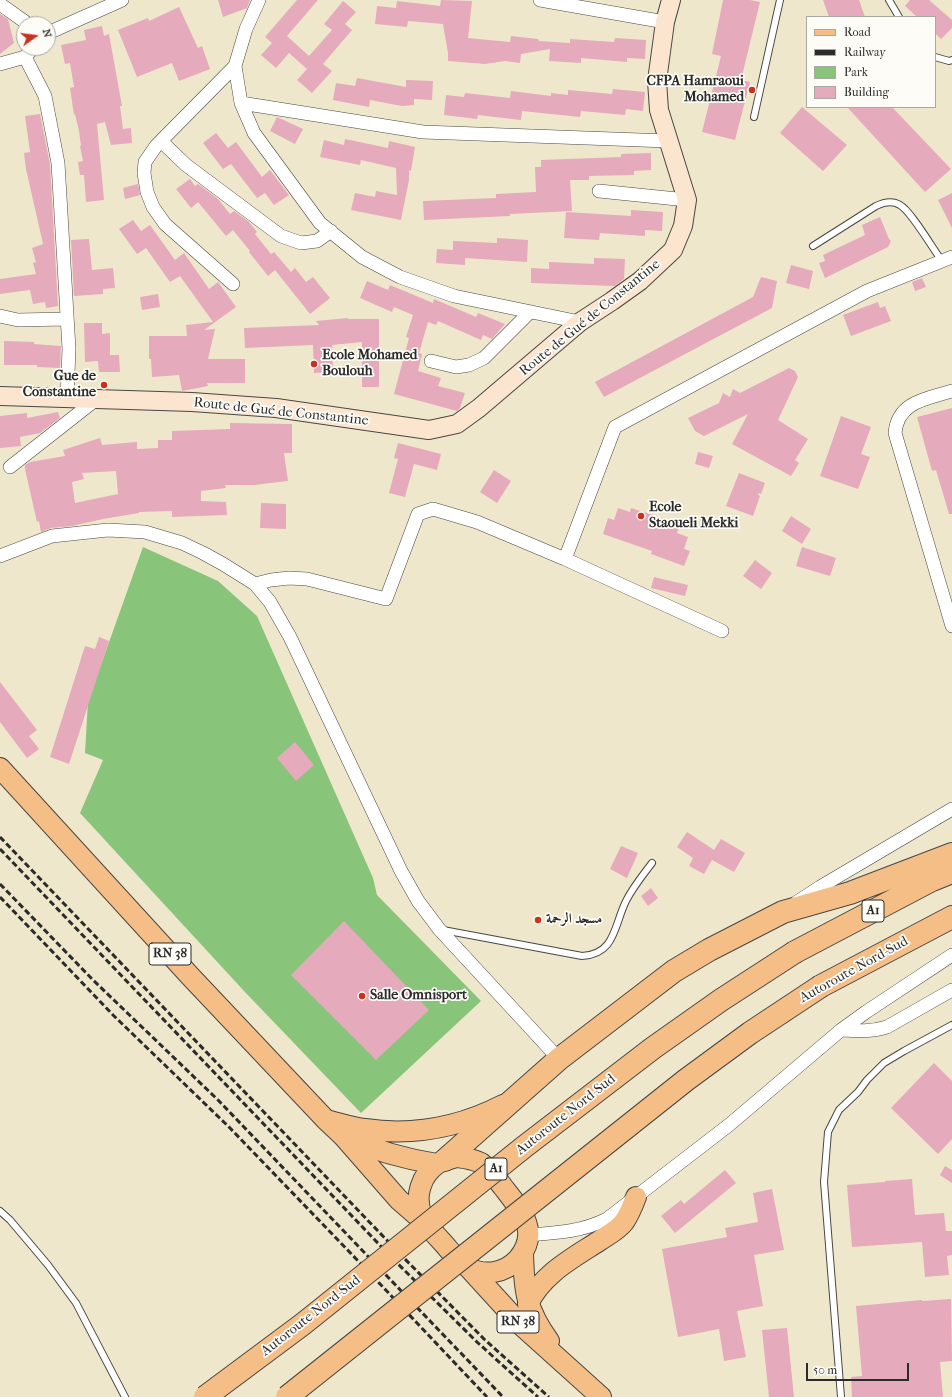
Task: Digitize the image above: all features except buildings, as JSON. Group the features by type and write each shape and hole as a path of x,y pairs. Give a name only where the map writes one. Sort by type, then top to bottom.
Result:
{"highway":[{"path":"441,1162 559,1059 674,971 709,950 783,912 850,893 952,854"},
{"name":"Autoroute Nord-Sud","path":"205,1397 303,1324 524,1147 653,1048 721,1000 795,952 932,880 952,872"},
{"name":"Autoroute Nord-Sud","path":"287,1397 686,1080 750,1033 821,986 952,917"}],"main road":[{"name":"Route de Gué de Constantine","path":"0,396 192,402 276,408 429,430 457,424 479,408 580,322 640,280 673,250 683,226 687,200 659,110 657,81 665,22 671,0"},
{"name":"RN 38","path":"0,768 184,970 326,1120 343,1136 391,1192 430,1227"},
{"path":"326,1120 364,1129 395,1132 426,1130 456,1124 486,1114 513,1099"},
{"name":"RN 38","path":"343,1136 367,1147 390,1154 441,1162"},
{"path":"457,1157 470,1158 481,1163 491,1171 521,1210 526,1218 528,1226 526,1244 509,1267 489,1273 478,1272 468,1267 459,1260 430,1227 422,1215 418,1201 420,1187 426,1174 441,1162 457,1157"},
{"path":"528,1304 539,1286 559,1268 619,1227 628,1215 636,1197"},
{"name":"RN 38","path":"526,1244 524,1278 528,1304 539,1326 573,1373"},
{"name":"RN 38","path":"468,1267 511,1316 601,1397"}],"street":[{"path":"56,29 122,0"},
{"path":"259,0 246,29 235,66 241,103 254,133 320,223 362,257 400,277 454,296 580,322"},
{"path":"540,0 665,22"},
{"path":"0,4 17,16"},
{"path":"0,64 19,56"},
{"path":"30,56 45,96 58,163 66,319 69,349 67,398"},
{"path":"233,284 166,224 153,207 147,192 144,173 145,162 161,141 235,66"},
{"path":"241,103 423,132 668,141"},
{"path":"161,141 186,165 281,236 300,243 316,241 331,231"},
{"path":"599,191 687,200"},
{"path":"565,559 615,428 867,290 947,259"},
{"path":"431,361 456,367 469,365 484,358 530,312"},
{"path":"0,316 18,320 66,319"},
{"path":"952,391 909,406 899,417 895,433 952,626"},
{"path":"10,467 98,398"},
{"path":"255,584 289,578 308,579 386,599 418,514 433,509 477,522 565,559 722,631"},
{"path":"0,556 52,536 108,530 145,532 182,543 223,564 255,584 270,602 290,637 400,871 418,901 439,929 559,1059"},
{"path":"783,912 820,887 952,809"},
{"path":"526,1244 598,1224 607,1219 729,1125 841,1030 952,955"},
{"path":"841,1030 868,1032 887,1027 952,990"}],"lane":[{"path":"754,117 780,0"},
{"path":"890,0 898,16"},
{"path":"936,57 949,61 952,60"},
{"path":"813,246 881,203 894,202 904,208 947,259"},
{"path":"439,929 582,956 596,954 608,945 612,939 626,902 637,882 652,862"},
{"path":"842,1397 824,1182 828,1132 839,1110 884,1064 904,1051 952,1026"},
{"path":"0,1211 10,1220 48,1265 76,1302 125,1397"}],"green space":[{"path":"143,547 218,581 257,616 373,878 377,895 481,1001 361,1113 244,991 80,813 103,760 85,753 88,701"}],"railway":[{"path":"0,837 402,1256 484,1339 549,1397"},
{"path":"0,849 396,1262 478,1343 538,1397"},
{"path":"0,884 93,980 218,1100 503,1397"},
{"path":"0,897 113,1015 228,1126 487,1397"}],"place":[{"name":"CFPA Hamraoui Mohamed","path":"752,90"},
{"name":"Ecole Mohamed Boulouh","path":"314,364"},
{"name":"Gue de Constantine","path":"104,385"},
{"name":"Ecole Staoueli Mekki","path":"641,516"},
{"name":"مسجد الرحمة","path":"538,920"},
{"name":"Salle Omnisport","path":"362,996"}]}
